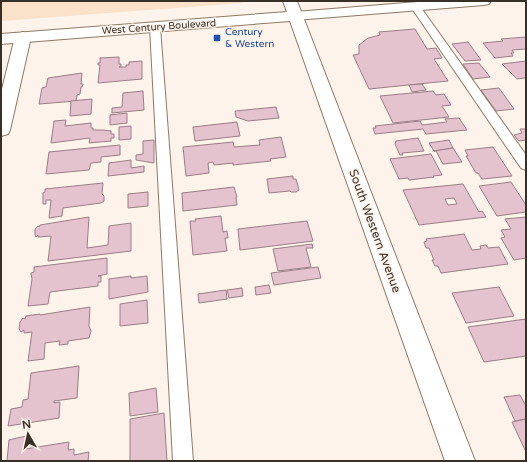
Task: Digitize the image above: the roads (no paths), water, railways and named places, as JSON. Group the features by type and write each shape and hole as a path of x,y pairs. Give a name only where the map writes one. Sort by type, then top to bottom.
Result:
{"main road":[{"name":"South Western Avenue","path":"290,1 460,461"},
{"name":"West Century Boulevard","path":"1,39 295,16 422,4 484,1"},
{"path":"1,130 23,37"}],"lane":[{"path":"422,4 526,165"},
{"path":"155,27 183,461"}],"place":[{"name":"Century & Western","path":"217,38"}]}
